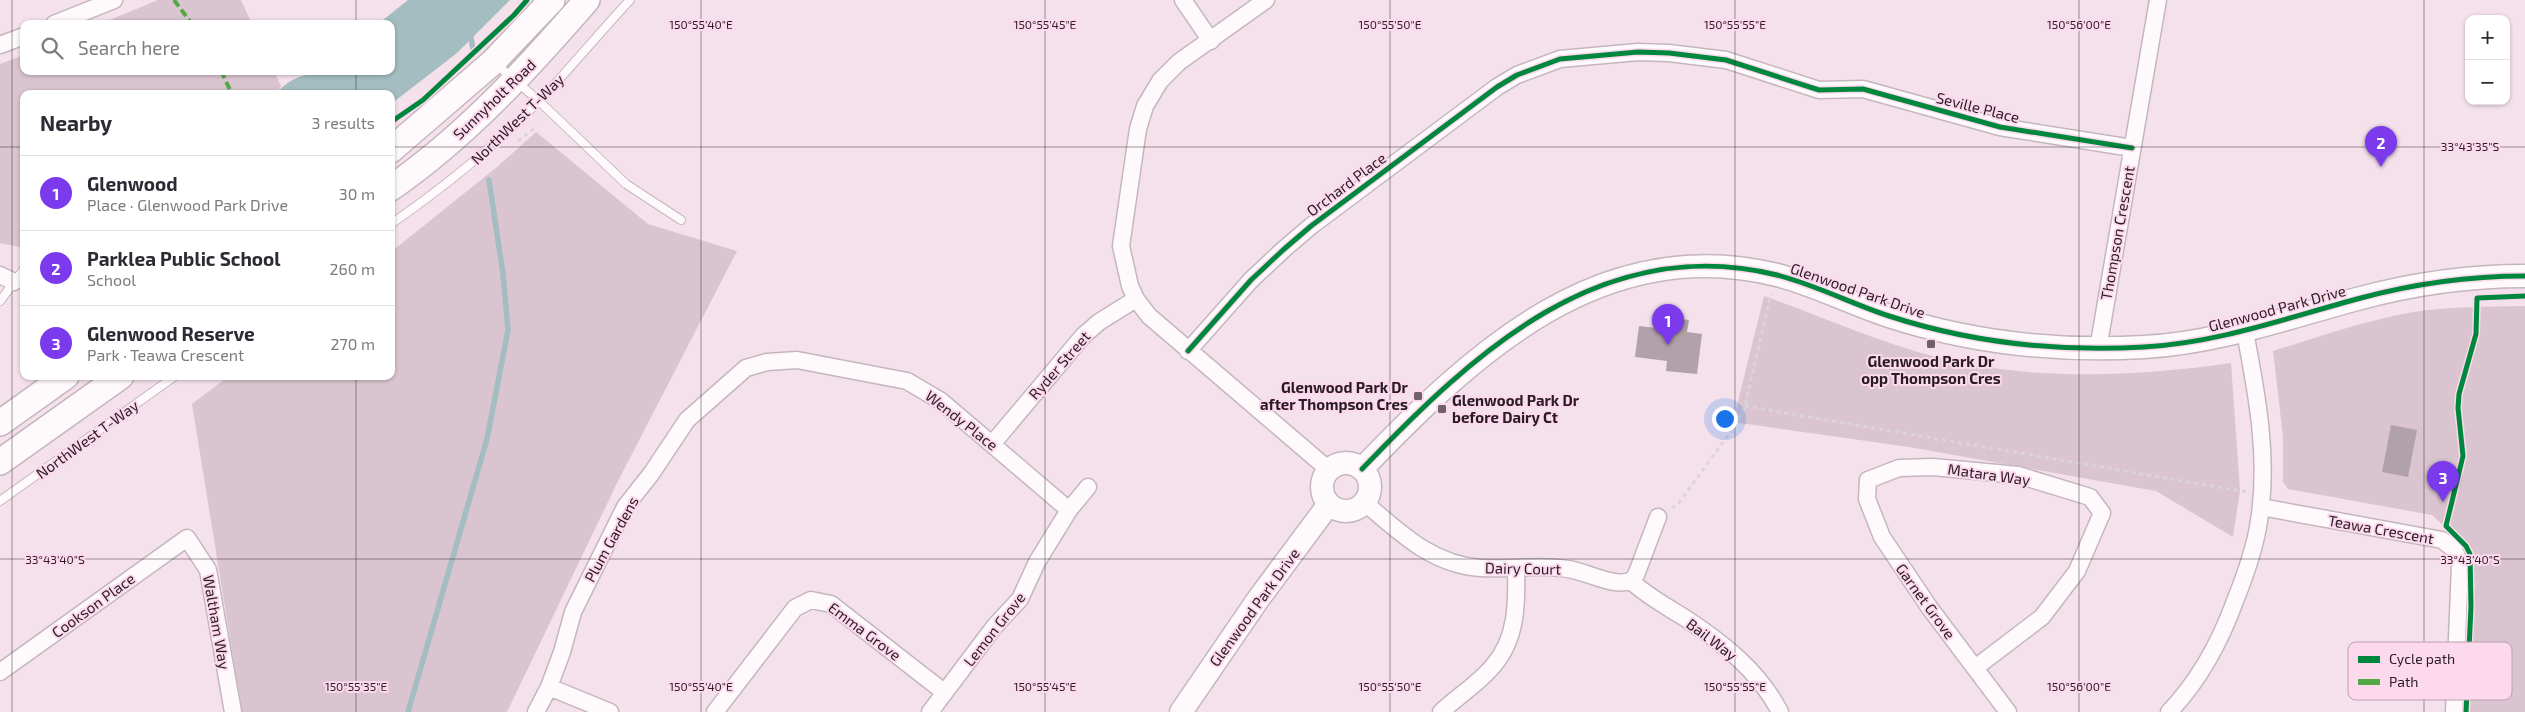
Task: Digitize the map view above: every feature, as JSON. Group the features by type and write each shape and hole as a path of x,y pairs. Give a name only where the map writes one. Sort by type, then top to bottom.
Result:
{"main road":[{"name":"Sunnyholt Road","path":"395,147 493,62 552,0"},
{"name":"Sunnyholt Road","path":"395,185 458,135 515,81 587,0"},
{"path":"0,423 60,380"},
{"path":"0,462 115,380"}],"street":[{"path":"64,20 114,0"},
{"path":"1183,0 1211,41"},
{"path":"1266,0 1169,71 1152,93 1141,117 1121,246 1126,276 1136,299 1149,316 1329,470"},
{"name":"Thompson Crescent","path":"2098,348 2158,0"},
{"path":"0,46 20,38"},
{"name":"Orchard Place","path":"1188,351 1251,280 1311,226 1498,87 1517,75 1568,58 1638,52 1669,53 1726,60 1818,90"},
{"name":"Seville Place","path":"1818,90 1863,89 2000,127 2132,148"},
{"name":"Glenwood Park Drive","path":"1362,469 1440,392 1539,315 1579,293 1598,286 1632,275 1666,269 1713,267 1756,271 1796,280 1889,316 1948,332 2035,346 2098,348 2181,344 2244,332 2297,315 2388,291 2447,281 2525,276"},
{"name":"Ryder Street","path":"993,443 1083,336 1098,322 1136,299"},
{"path":"2169,712 2182,699 2208,660 2230,616 2252,551 2261,507 2262,434 2244,332"},
{"name":"Wendy Place","path":"746,368 767,362 797,360 907,381 935,396 993,443 1069,510"},
{"name":"Plum Gardens","path":"536,712 549,687 572,612 602,557 625,507 651,474 687,420 746,368"},
{"path":"1348,463 1362,469 1370,484 1370,491 1364,502 1348,511 1340,510 1329,504 1322,488 1323,480 1329,470 1340,464 1348,463"},
{"name":"Matara Way","path":"1868,480 1899,468 1933,467 2018,475 2090,497 2102,513 2076,571 2042,617 1975,668"},
{"name":"Garnet Grove","path":"1868,480 1867,498 1882,537 1929,607 2008,712"},
{"path":"1069,510 1088,487"},
{"name":"Dairy Court","path":"1364,502 1411,542 1445,561 1481,568 1561,568 1585,572 1619,583 1631,581"},
{"name":"Glenwood Park Drive","path":"1181,712 1259,598 1329,504"},
{"name":"Teawa Crescent","path":"2261,507 2442,540 2454,549 2460,565 2457,642"},
{"name":"Lemon Grove","path":"944,692 994,627 1020,599 1036,562 1069,510"},
{"path":"1631,581 1640,567 1658,517"},
{"name":"Cookson Place","path":"0,672 186,538"},
{"name":"Waltham Way","path":"186,538 208,570 233,712"},
{"path":"1441,712 1481,678 1503,652 1513,626 1516,568"},
{"name":"Bail Way","path":"1631,581 1653,599 1730,649 1749,668 1780,712"},
{"name":"Emma Grove","path":"715,712 795,608 812,600 831,604 944,692"},
{"path":"549,687 610,712"},
{"path":"930,712 944,692"}],"lane":[{"name":"NorthWest T-Way","path":"395,221 461,172 539,101 630,0"},
{"path":"493,62 539,101 626,184 682,220"},
{"path":"0,301 13,276"},
{"name":"NorthWest T-Way","path":"0,502 169,380"}],"path":[{"path":"511,146 537,126"},
{"path":"1658,517 1678,504 1732,430 1745,406 1771,294"},
{"path":"1745,406 2248,492"}],"shaded area":[{"path":"158,0 241,0 250,20 110,20"},
{"path":"20,56 20,75 276,75 281,86 279,90 20,90 20,247 0,243 0,64"},
{"path":"536,132 648,224 737,251 618,481 507,712 242,712 192,404 224,380 395,380 395,249 497,167"},
{"path":"1764,296 1914,351 1972,365 2046,373 2120,374 2231,363 2240,490 2233,537 2156,491 1909,447 1733,422"},
{"path":"2525,306 2525,712 2463,712 2464,700 2512,700 2512,642 2471,642 2474,610 2472,552 2432,515 2288,489 2283,482 2283,437 2273,351 2396,315 2456,308"}],"water":[{"path":"408,0 510,0 457,53 395,101 395,90 281,90 286,84 306,75 395,75 395,20 383,20"}],"building":[{"path":"1667,317 1689,320 1687,332 1702,334 1697,374 1666,371 1667,361 1635,357 1639,326 1666,329"},
{"path":"2391,425 2417,430 2408,477 2382,472"}],"waterway":[{"path":"470,33 473,49"},
{"path":"408,712 487,439 508,330 503,274 489,180"}],"marked path":[{"path":"174,0 189,20"},
{"path":"223,75 230,90"}],"cycle path":[{"path":"395,119 423,100 514,15 527,0"},
{"path":"1188,351 1251,280 1311,226 1497,87 1517,75 1560,59 1638,52 1669,53 1726,60 1819,90 1863,89 2000,127 2132,148"},
{"path":"1362,469 1449,383 1496,345 1546,312 1598,287 1654,271 1714,266 1777,275 1806,284 1889,316 1952,333 2015,344 2079,348 2171,345 2252,329 2398,289 2461,279 2525,276"},
{"path":"2469,642 2470,554 2466,546 2446,526 2463,456 2458,408 2459,394 2476,334 2477,298 2525,296"},
{"path":"2466,712 2467,700"}],"place":[{"name":"Parklea Public School","path":"2381,167"},
{"name":"Glenwood Park Dr opp Thompson Cres","path":"1931,344"},
{"name":"Glenwood","path":"1668,345"},
{"name":"Glenwood Park Dr after Thompson Cres","path":"1418,396"},
{"name":"Glenwood Park Dr before Dairy Ct","path":"1442,409"},
{"name":"Glenwood Reserve","path":"2443,502"}]}
